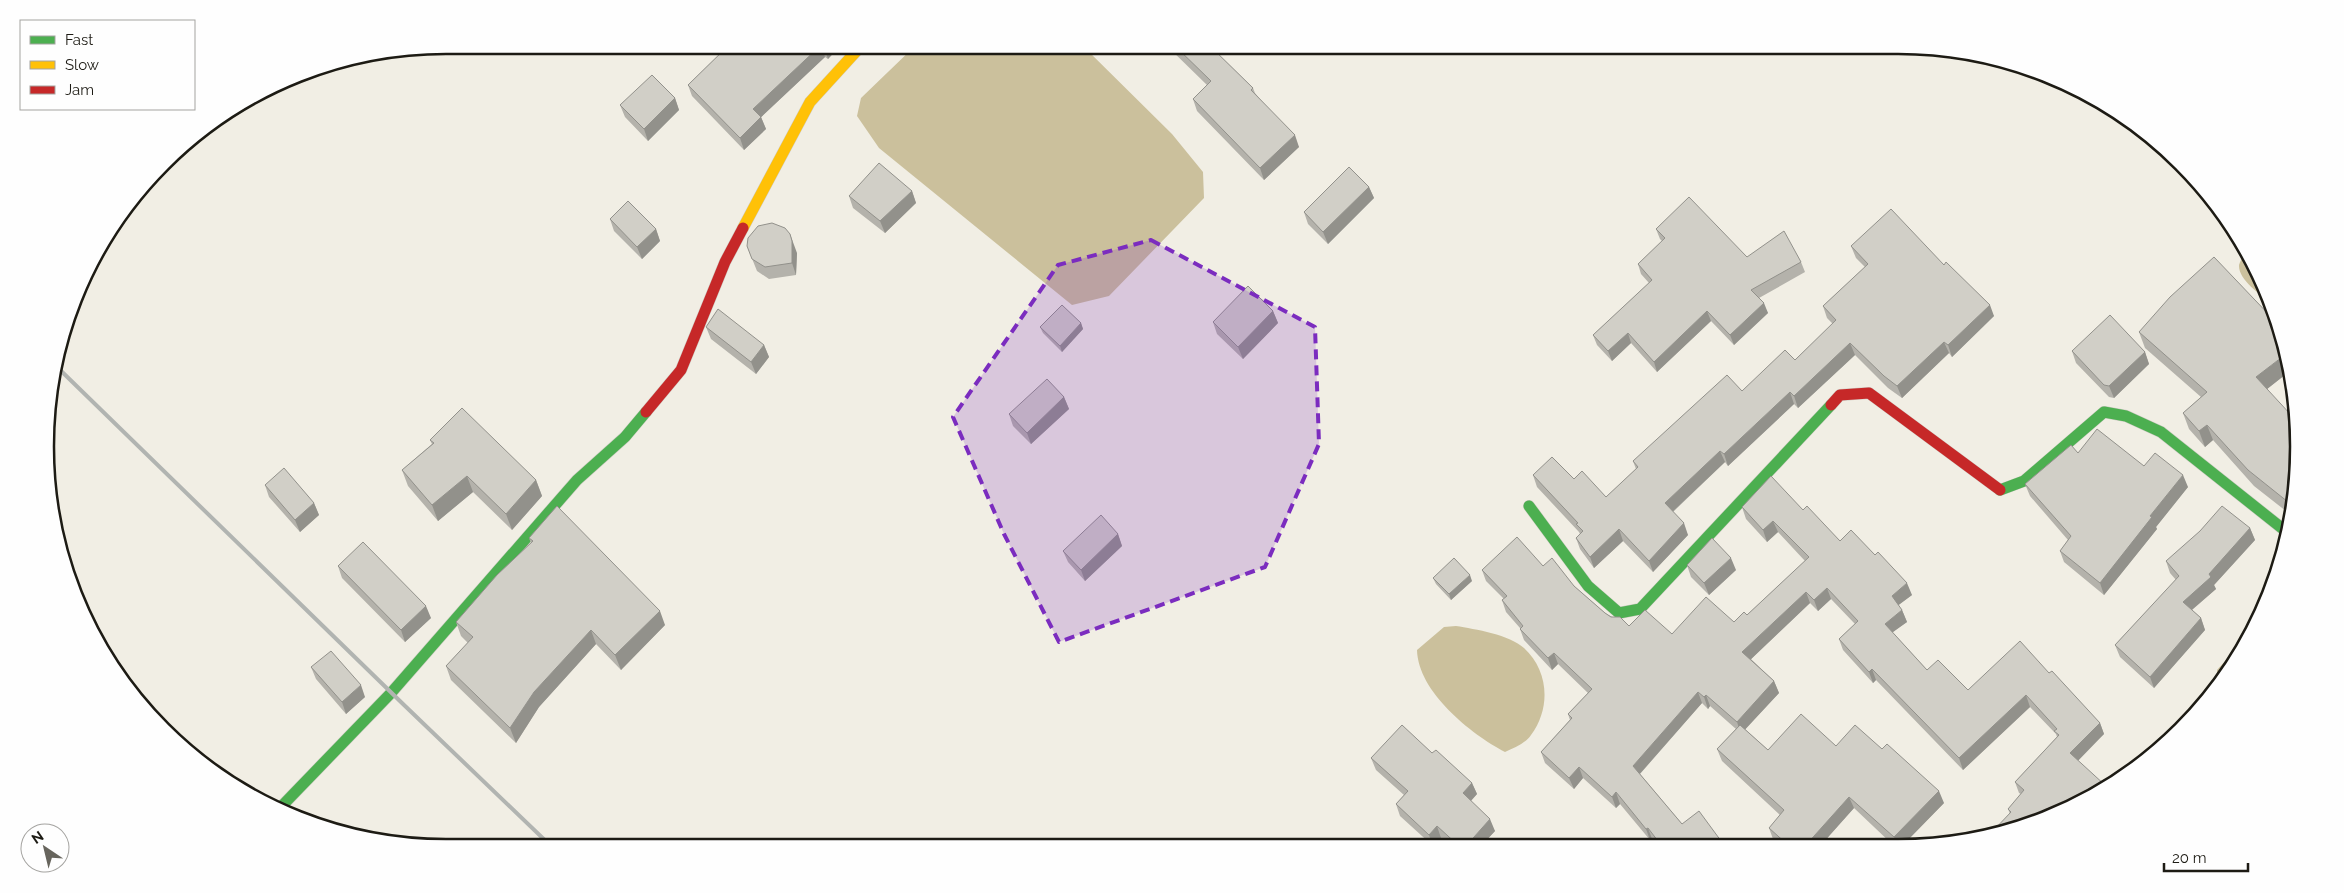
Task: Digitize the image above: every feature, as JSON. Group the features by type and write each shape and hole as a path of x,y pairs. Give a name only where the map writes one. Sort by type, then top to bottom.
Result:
{"street":[{"path":"284,804 391,693 577,480 625,437 681,370 725,262 810,102 854,54"},
{"path":"1529,506 1588,586 1619,612 1640,609 1840,395 1868,393 2002,491 2024,480 2104,412 2126,416 2161,432 2282,528"}],"highlighted area":[{"path":"1151,240 1315,327 1319,444 1265,567 1059,642 1004,534 953,417 1058,265"}],"shaded area":[{"path":"907,54 1091,54 1172,134 1203,172 1204,198 1109,296 1072,305 879,148 857,116 861,98"},
{"path":"2243,259 2259,293 2242,276 2240,263"},
{"path":"1456,626 1492,633 1518,643 1532,657 1538,668 1544,690 1542,713 1531,735 1520,745 1505,752 1462,723 1449,710 1426,681 1420,666 1417,650 1444,627"},
{"path":"2230,656 2217,675 2217,670"}],"building":[{"path":"720,54 811,54 753,109 761,117 740,138 688,85"},
{"path":"1183,54 1218,54 1253,88 1251,90 1295,135 1260,168 1193,99 1211,81"},
{"path":"652,75 675,98 644,129 620,105"},
{"path":"879,163 912,191 880,221 849,196"},
{"path":"1349,167 1369,187 1323,232 1304,212"},
{"path":"1689,197 1747,257 1784,231 1801,262 1751,290 1764,303 1730,335 1707,311 1654,362 1628,333 1608,351 1593,335 1652,280 1638,264 1665,238 1656,229"},
{"path":"628,201 656,229 637,247 610,219"},
{"path":"1891,209 1944,265 1946,262 1990,305 1948,345 1944,342 1897,386 1850,343 1794,396 1790,392 1724,454 1720,451 1665,503 1684,523 1649,561 1619,529 1590,557 1576,538 1583,531 1576,524 1578,523 1533,475 1552,457 1574,479 1582,471 1606,497 1638,467 1633,461 1727,375 1742,391 1785,350 1795,360 1836,320 1823,306 1868,264 1851,246"},
{"path":"772,223 785,228 790,234 792,241 792,263 765,267 752,259 747,246 748,238 758,226"},
{"path":"2214,257 2266,311 2280,358 2256,377 2288,412 2290,446 2287,501 2248,470 2207,425 2199,431 2183,413 2207,392 2139,332 2170,297"},
{"path":"1248,286 1273,311 1238,347 1213,322"},
{"path":"1062,305 1081,323 1060,346 1040,327"},
{"path":"718,309 764,345 751,362 706,327"},
{"path":"2110,315 2145,352 2109,386 2104,385 2072,351"},
{"path":"1047,379 1064,397 1027,433 1009,414"},
{"path":"462,408 536,480 506,514 467,476 432,505 402,470 434,443 430,440"},
{"path":"2097,429 2144,466 2155,453 2183,475 2100,583 2060,551 2071,536 2025,484 2071,445 2078,453"},
{"path":"284,468 314,503 295,520 265,485"},
{"path":"1771,476 1803,510 1807,506 1840,541 1851,530 1875,555 1878,552 1907,583 1892,596 1902,610 1885,624 1927,670 1938,660 1968,690 2020,641 2049,673 2052,671 2100,723 2070,753 2102,782 2048,809 1997,826 2011,812 2008,809 2024,790 2015,782 2059,735 2054,731 2057,729 2026,695 1959,758 1872,669 1869,672 1839,639 1858,621 1827,588 1814,600 1806,592 1742,652 1774,681 1737,722 1706,695 1704,697 1698,692 1633,766 1682,824 1699,811 1720,839 1656,839 1616,792 1612,797 1579,767 1569,778 1541,752 1572,718 1568,714 1592,689 1554,653 1548,658 1520,629 1523,626 1502,600 1507,596 1482,570 1517,537 1543,566 1552,558 1574,586 1605,613 1611,617 1620,617 1629,626 1645,610 1672,634 1706,597 1734,622 1744,612 1747,615 1809,557 1773,521 1763,530 1742,507"},
{"path":"557,506 660,611 615,655 591,630 534,692 510,728 446,666 473,637 456,622 497,575 533,541 529,538"},
{"path":"2222,506 2250,528 2209,574 2211,577 2183,602 2201,618 2150,677 2115,645 2179,576 2166,561 2200,531"},
{"path":"1101,515 1118,534 1081,570 1063,551"},
{"path":"1712,538 1731,558 1704,583 1687,565"},
{"path":"363,542 426,606 401,630 338,566"},
{"path":"1454,558 1470,575 1449,594 1433,578"},
{"path":"331,651 361,685 342,702 311,667"},
{"path":"1801,714 1836,746 1855,725 1882,749 1887,744 1939,791 1894,837 1849,797 1811,839 1781,839 1769,828 1784,810 1717,749 1740,725 1768,750"},
{"path":"1402,725 1432,753 1436,750 1472,783 1463,793 1490,819 1472,839 1451,839 1437,826 1429,835 1396,804 1408,791 1371,758"}],"railway":[{"path":"61,371 544,839"}],"traffic: fast":[{"path":"1529,506 1588,586 1619,613 1640,609 1831,405"},
{"path":"284,804 391,693 577,480 625,437 646,412"},
{"path":"2000,490 2024,481 2104,412 2126,416 2161,432 2282,528"}],"traffic: slow":[{"path":"743,228 810,102 854,54"}],"traffic: jam":[{"path":"646,412 681,370 725,262 743,228"},
{"path":"1831,405 1840,395 1869,393 2000,490"}]}
